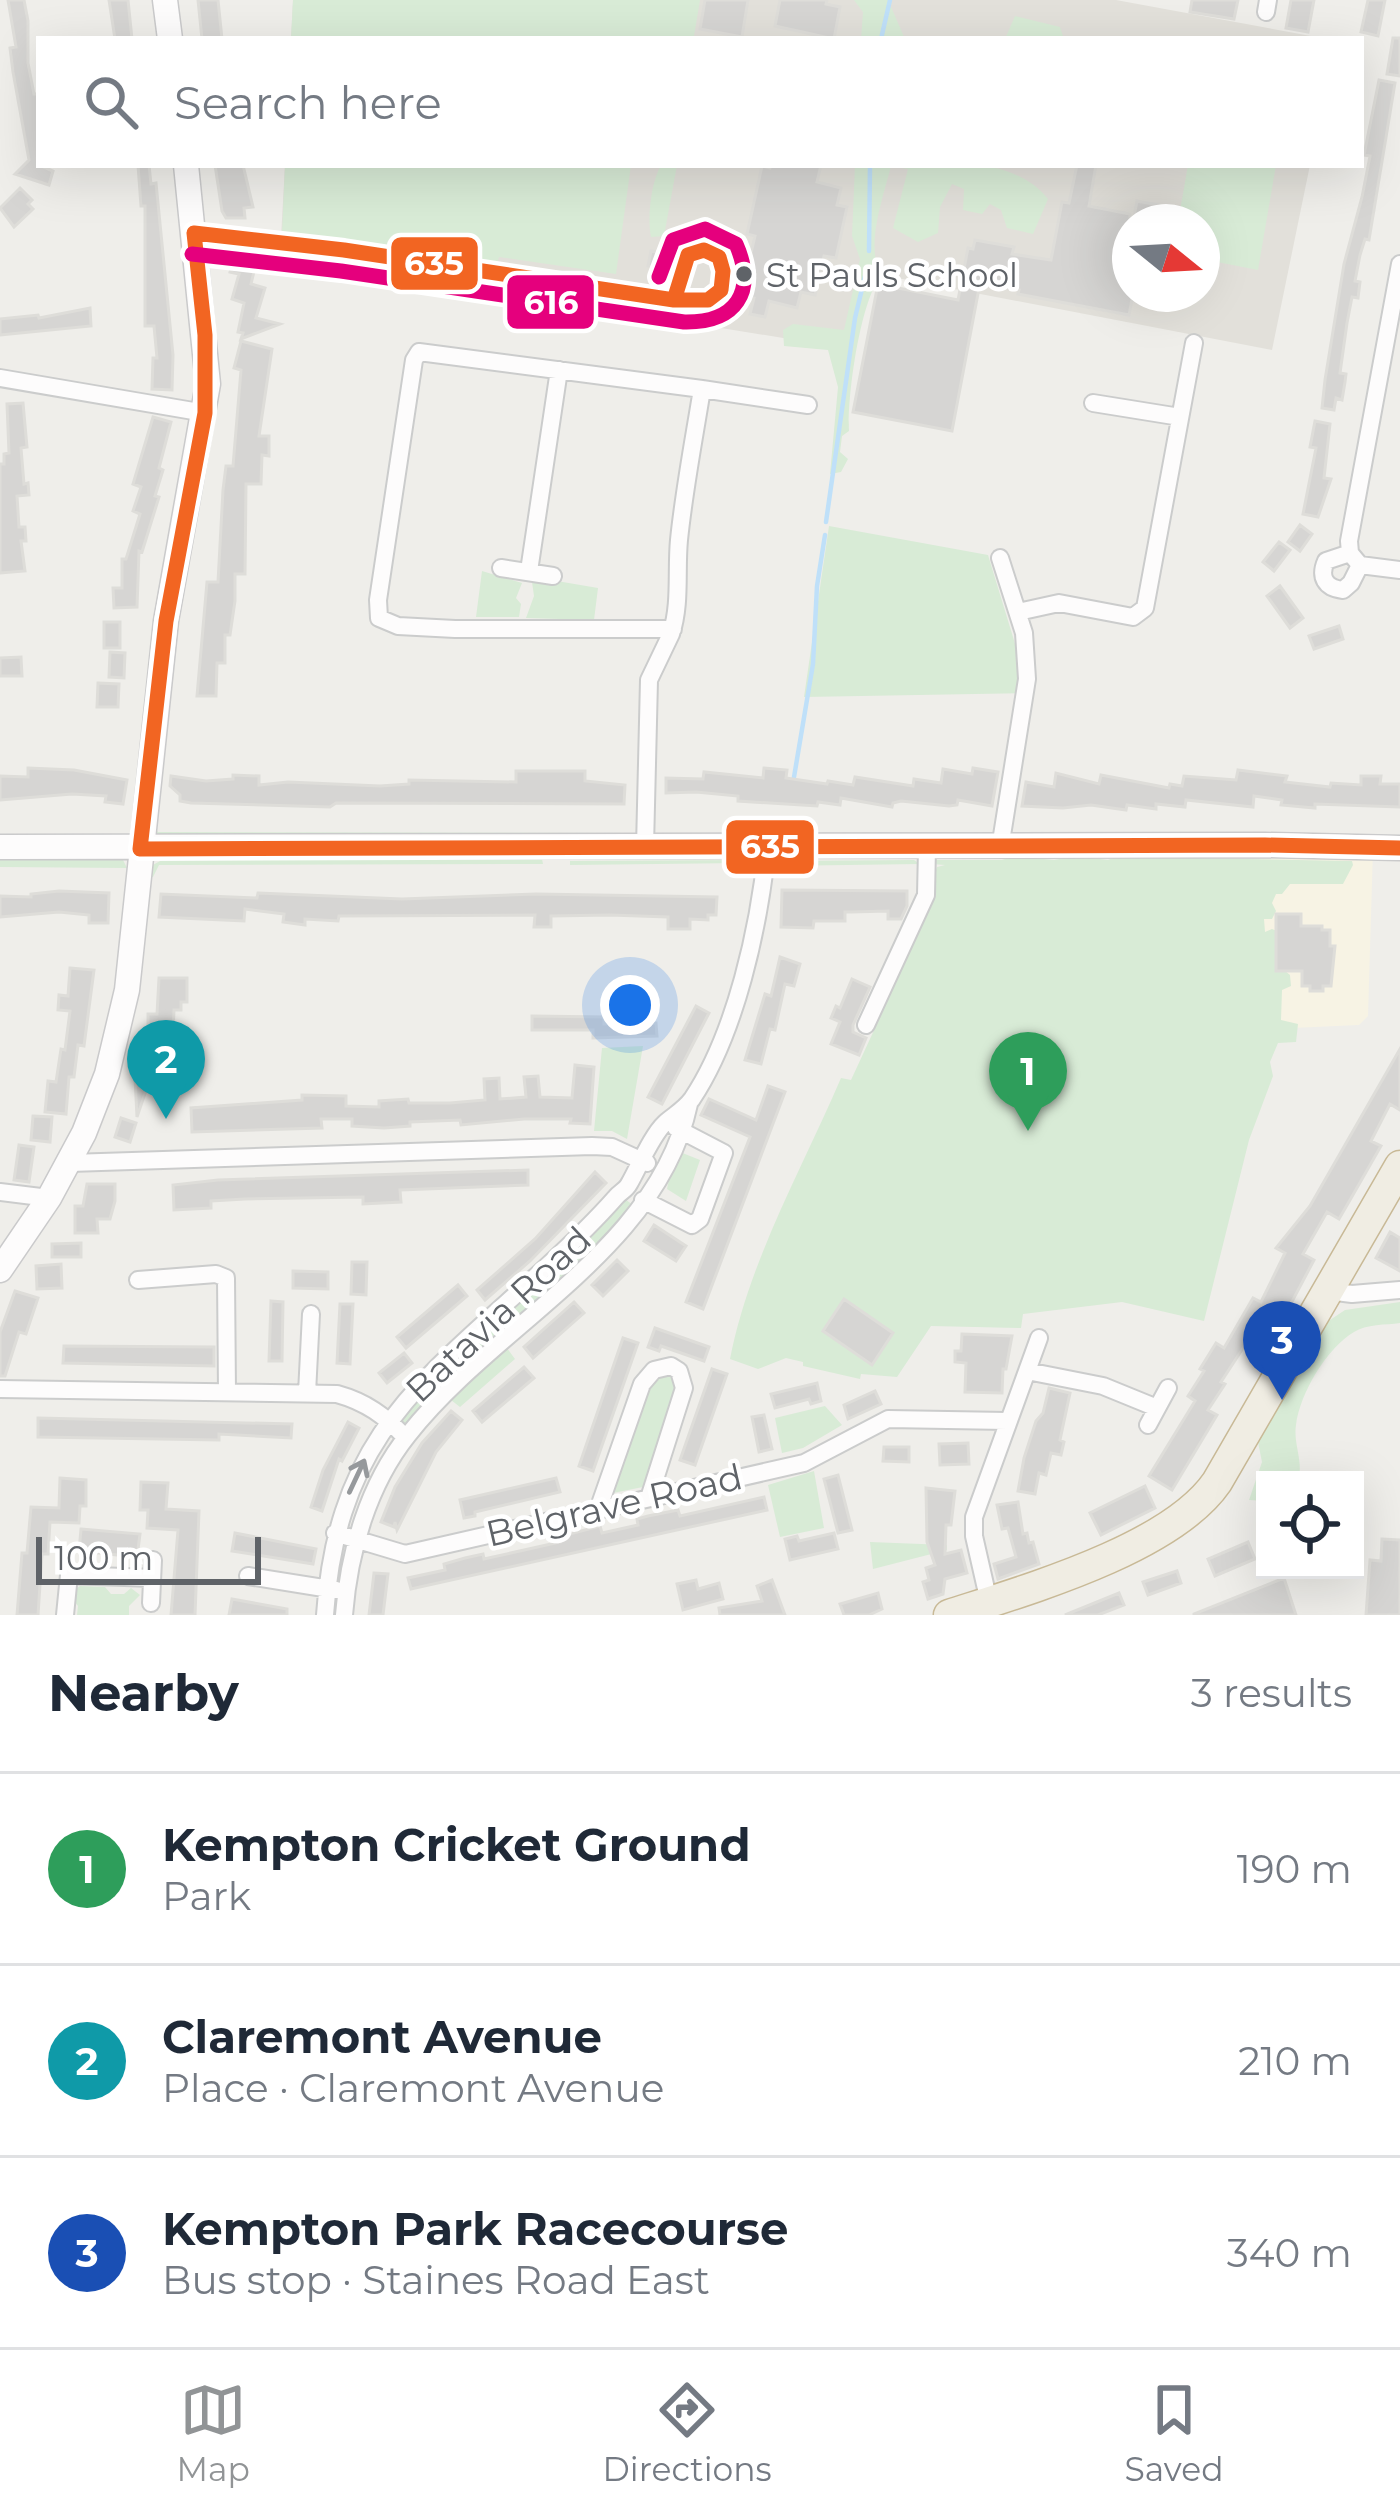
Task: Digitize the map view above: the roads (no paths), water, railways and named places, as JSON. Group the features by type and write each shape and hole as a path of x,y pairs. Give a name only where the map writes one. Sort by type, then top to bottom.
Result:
{"highway":[{"path":"949,1615 1116,1553 1167,1528 1197,1506 1217,1482 1400,1166"}],"street":[{"path":"165,0 170,36"},
{"path":"0,1270 70,1163 93,1112 127,990 166,621 206,413 206,334 185,168"},
{"path":"1400,264 1349,541 1355,559 1400,570"},
{"path":"1018,612 1058,603 1133,617 1144,608 1194,343"},
{"path":"673,629 454,629 398,626 379,618 414,360 419,352 808,405"},
{"path":"529,572 559,370"},
{"path":"0,378 206,413"},
{"path":"645,847 650,680 673,629 679,543 702,389"},
{"path":"1094,403 1180,417"},
{"path":"1000,558 1024,633 1027,679 1000,848"},
{"path":"501,568 553,575"},
{"path":"0,847 1400,848"},
{"name":"Batavia Road","path":"325,1615 334,1533 356,1475 388,1419 599,1218 654,1189 722,1037 744,968 767,848"},
{"path":"866,1025 926,895 927,848"},
{"name":"Batavia Road","path":"639,1193 632,1171 662,1125 689,1103"},
{"path":"639,1193 692,1225 700,1219 724,1153 662,1125"},
{"path":"70,1163 592,1146 611,1147 652,1166 659,1175"},
{"path":"0,1192 49,1198"},
{"name":"Batavia Road","path":"344,1615 356,1540 376,1486 405,1438 444,1394 604,1247 639,1193"},
{"path":"137,1280 216,1274 226,1278 227,1392"},
{"path":"1328,1291 1400,1290"},
{"path":"307,1394 311,1314"},
{"path":"989,1602 973,1528 1039,1338"},
{"path":"599,1507 642,1384 654,1370 671,1366 683,1380 683,1396 650,1496"},
{"path":"1028,1371 1103,1385 1153,1416 1168,1388"},
{"path":"0,1389 338,1394 360,1400 405,1438"},
{"name":"Belgrave Road","path":"334,1533 405,1554 804,1463 887,1419 1007,1421"},
{"path":"65,1615 69,1567 153,1569 151,1603"},
{"path":"248,1576 346,1591"}],"waterway":[{"path":"882,36 890,0"},
{"path":"869,251 870,168"},
{"path":"826,522 855,318 867,268"},
{"path":"793,783 813,664 825,535"}],"place":[{"name":"St Pauls School","path":"744,274"},
{"name":"Claremont Avenue","path":"166,1119"},
{"name":"Kempton Cricket Ground","path":"1028,1131"},
{"name":"Kempton Park Racecourse","path":"1282,1400"}]}
